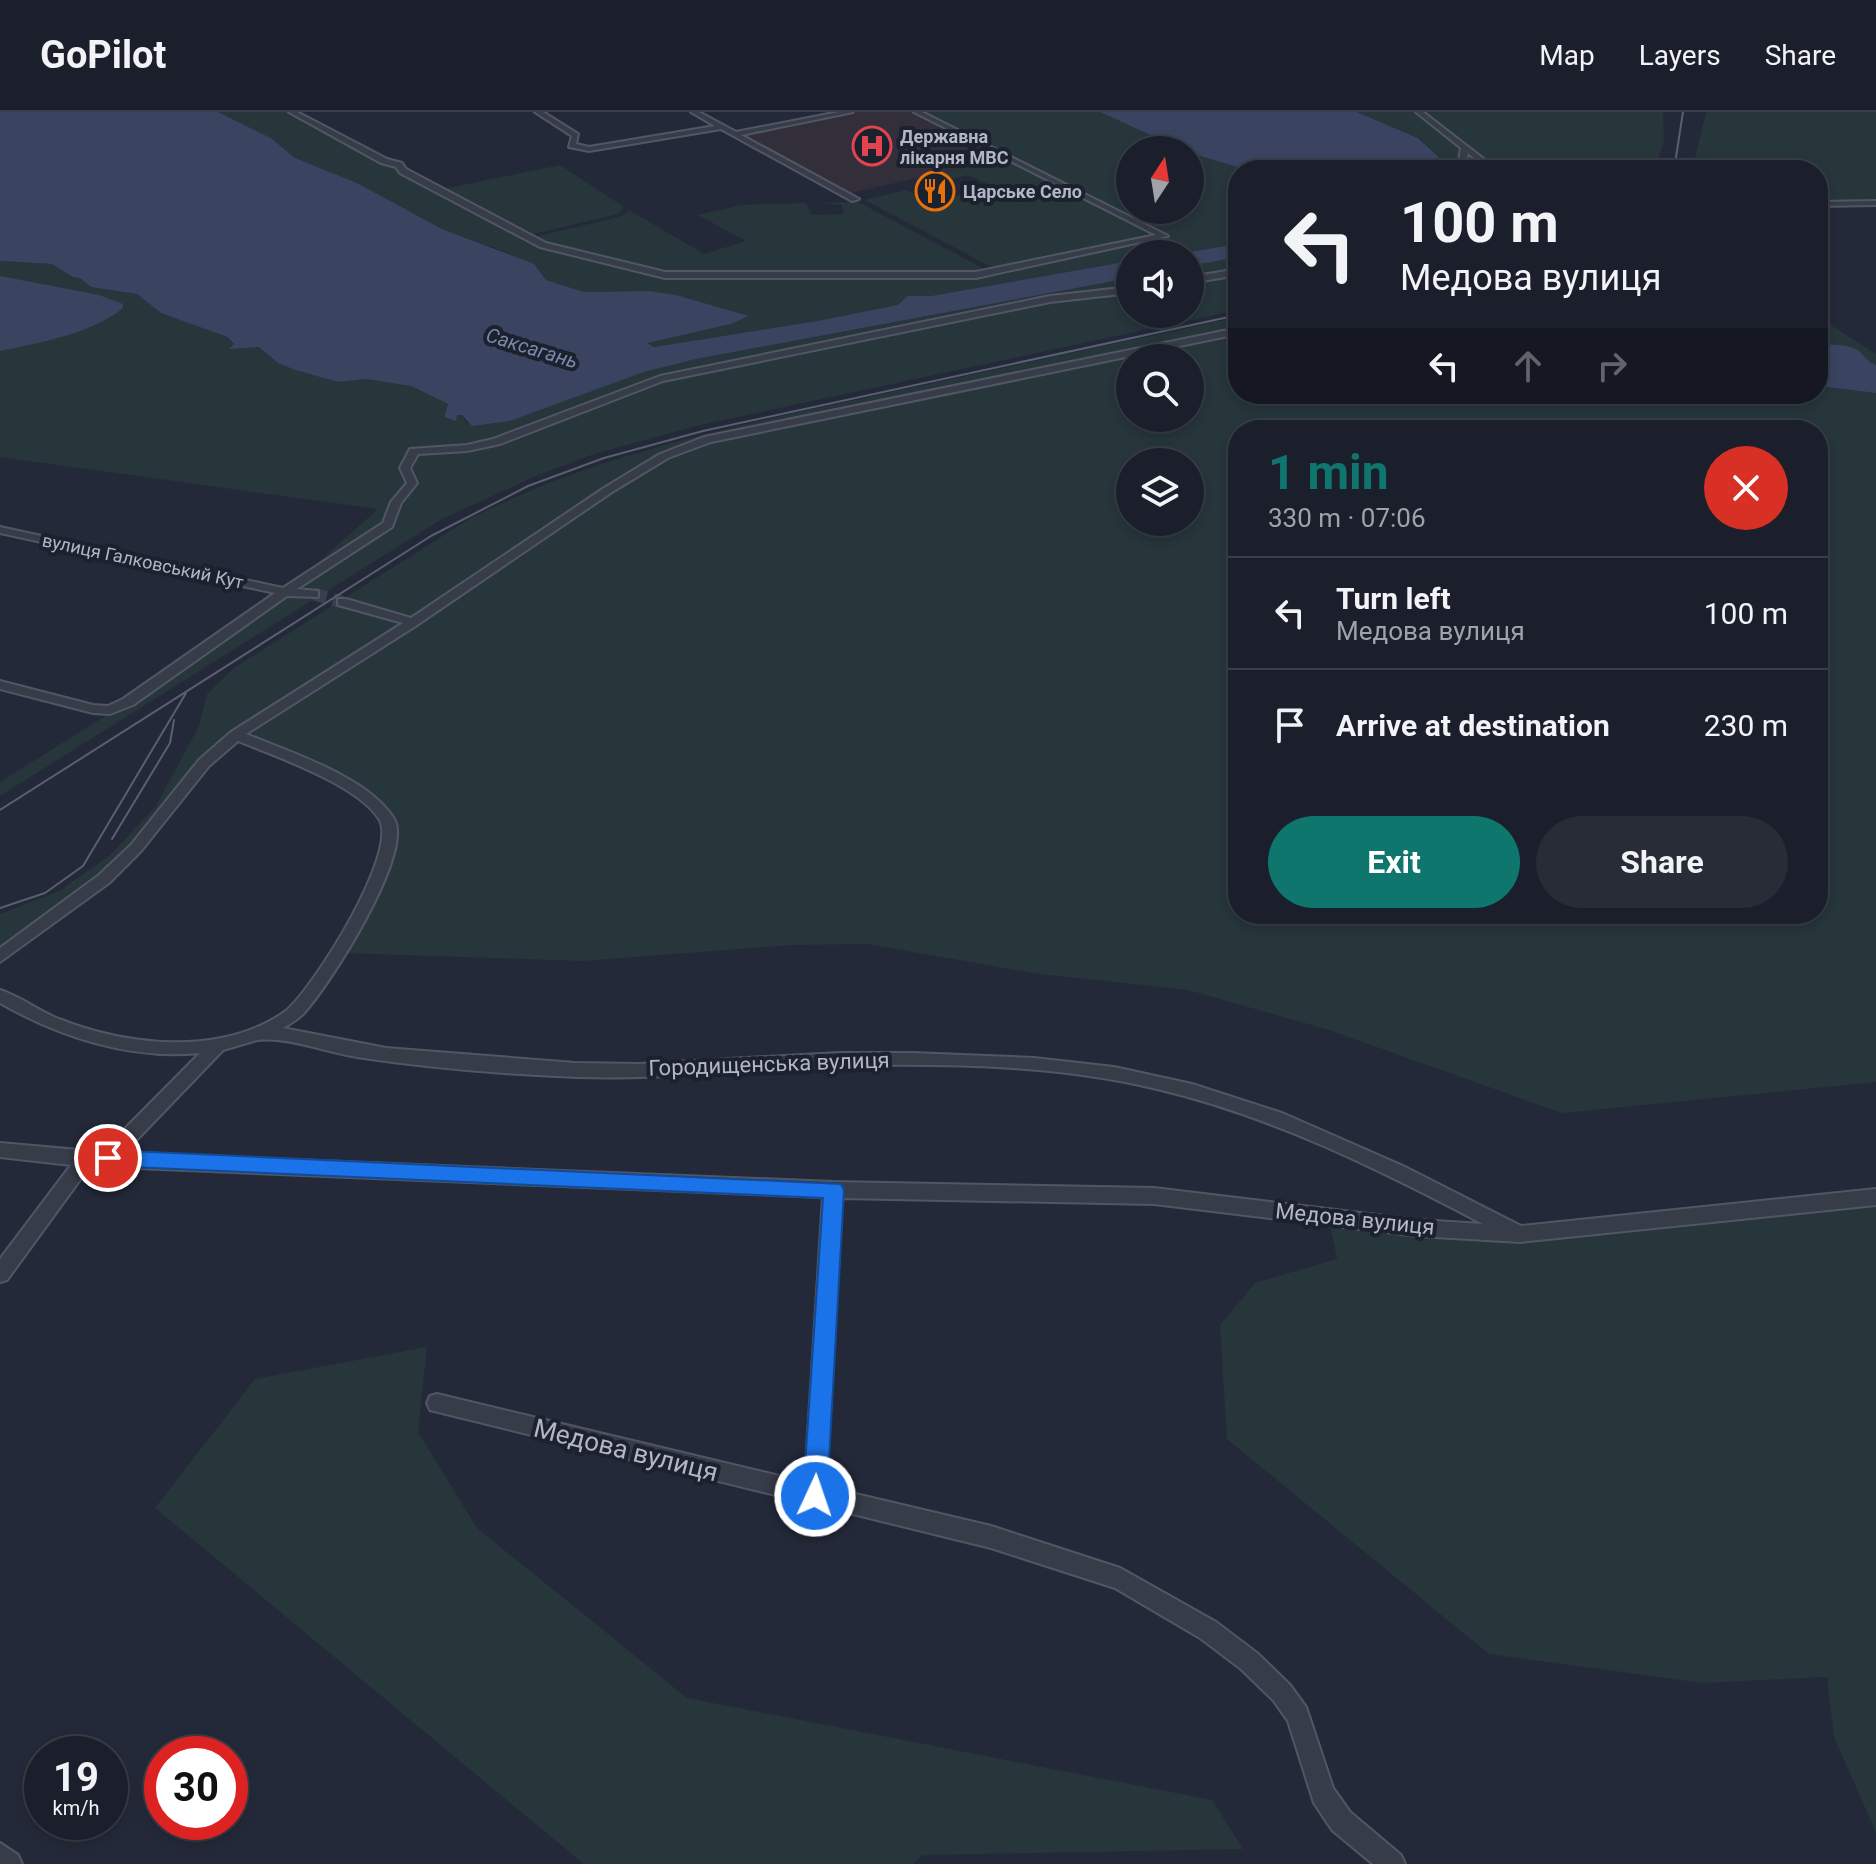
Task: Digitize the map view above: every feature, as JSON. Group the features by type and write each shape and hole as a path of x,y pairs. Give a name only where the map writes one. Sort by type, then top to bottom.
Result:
{"street":[{"path":"292,112 384,161 399,165 403,171 543,245 665,275 976,275 1164,236 917,112"},
{"path":"538,112 576,135 572,145 597,149 678,132 722,127"},
{"path":"694,112 855,199"},
{"path":"734,134 850,112"},
{"path":"1419,112 1481,160"},
{"path":"1463,160 1465,147"},
{"path":"1828,204 1876,203"},
{"path":"1204,278 1228,274"},
{"path":"0,685 93,709 110,710 128,702 285,592 388,525 396,502 412,483 405,468 414,451 467,448 496,442 660,379 1050,299 1116,292"},
{"path":"0,956 104,879 136,848 204,763 236,735 413,622 608,490 684,446 839,411 1228,333"},
{"name":"вулиця Галковський Кут","path":"0,530 285,592 314,594"},
{"path":"342,602 413,622"},
{"path":"236,735 323,773 371,800 388,820 393,836 371,891 340,953 297,1010 261,1032"},
{"name":"Городищенська вулиця","path":"0,996 83,1034 111,1043 138,1046 218,1045 261,1032 351,1049 515,1067 610,1071 871,1059 1064,1068 1127,1077 1190,1090 1258,1112 1405,1174 1520,1234"},
{"path":"108,1158 218,1045"},
{"name":"Медова вулиця","path":"0,1150 85,1159 833,1190 1154,1196 1418,1228 1520,1234 1876,1197"},
{"path":"0,1274 85,1159"},
{"path":"815,1496 833,1190"},
{"name":"Медова вулиця","path":"437,1403 991,1537 1120,1579 1208,1630 1249,1661 1282,1693 1298,1715 1323,1794 1341,1821 1392,1864"},
{"path":"0,1856 9,1864"}],"shaded area":[{"path":"218,112 287,112 381,162 396,166 541,246 663,276 976,277 999,275 1116,249 1116,263 931,296 907,296 898,305 654,347 645,343 731,324 748,316 676,295 649,291 584,292 546,280 508,253 442,229 357,183 295,158 271,138"},
{"name":"Державна лікарня МВС","path":"858,112 913,112 1005,158 851,193 742,134"},
{"path":"922,112 1100,112 1153,136 1116,136 1116,208"},
{"path":"1357,112 1663,112 1664,140 1658,160 1442,160 1419,138"},
{"path":"1706,112 1876,112 1876,203 1828,204 1828,160 1694,160"},
{"path":"1204,157 1228,164 1228,246 1204,250 1204,240 1154,240 1167,237 1166,233 1148,224 1204,224"},
{"path":"1005,158 1116,214 1116,224 1137,224 1161,236 1116,240 1116,246 999,271 865,200 906,190 931,201 997,188 968,175 943,181 931,175"},
{"path":"560,165 624,207 618,214 530,235 444,189"},
{"path":"858,202 990,272 667,273 546,244 534,237 615,218 629,210 704,254 746,241 698,215 741,205 806,203 811,215 844,214 842,205 820,203"},
{"path":"1228,259 1228,312 1204,317 1204,263"},
{"path":"0,261 52,264 91,287 137,294 161,313 226,337 234,345 231,348 259,347 278,363 295,370 339,382 366,379 411,386 448,404 444,417 455,421 457,415 462,415 466,423 510,421 644,372 696,359 1116,281 1116,328 1154,328 696,426 594,454 536,476 442,519 0,796 0,782 128,702 285,592 378,509 0,457"},
{"path":"1228,319 1228,404 1828,404 1828,387 1876,393 1876,1082 1562,1113 1329,1030 1188,990 1040,974 867,944 791,945 583,961 340,953 393,836 371,800 236,735 136,848 0,956 0,914 59,891 110,855 156,806 199,726 207,694 234,668 471,518 566,477 713,432 1187,328 1204,328 1204,324"},
{"path":"1828,323 1876,354 1876,365 1844,346 1828,345"},
{"path":"1876,1204 1876,1832 1834,1737 1827,1677 1703,1683 1489,1654 1227,1439 1220,1325 1255,1283 1337,1259 1330,1225 1420,1235"},
{"path":"427,1347 418,1432 477,1528 687,1698 1212,1800 1243,1849 922,1855 913,1864 584,1864 155,1508 255,1379"}],"water":[{"name":"Саксагань","path":"0,112 218,112 271,138 295,158 357,183 442,229 534,264 546,280 584,292 649,291 676,295 749,316 731,324 647,343 654,347 898,305 907,296 931,296 1116,263 1116,281 696,359 644,372 510,421 472,426 462,415 457,415 456,421 444,417 448,404 411,386 366,379 338,382 295,370 278,363 259,347 229,349 234,344 227,337 161,313 137,294 91,287 52,264 0,261"},
{"path":"1100,112 1357,112 1418,138 1442,160 1228,160 1228,164 1204,157 1204,136 1153,136"},
{"path":"1228,246 1228,259 1204,263 1204,250"},
{"path":"0,276 99,295 123,304 123,308 80,331 0,351"},
{"path":"1828,345 1851,347 1876,365 1876,393 1828,387"}],"tunnel":[{"path":"314,594 342,602"}],"tram line":[{"path":"1676,160 1683,112"},
{"path":"0,810 431,536 528,486 604,458 703,431 1228,317"},
{"path":"0,908 45,893 83,866 186,693"},
{"path":"112,839 170,743 174,720"}],"place":[{"name":"Державна лікарня МВС","path":"872,146"},
{"name":"Царське Село","path":"935,191"}],"route":[{"path":"108,1158 833,1190 815,1496"}]}
